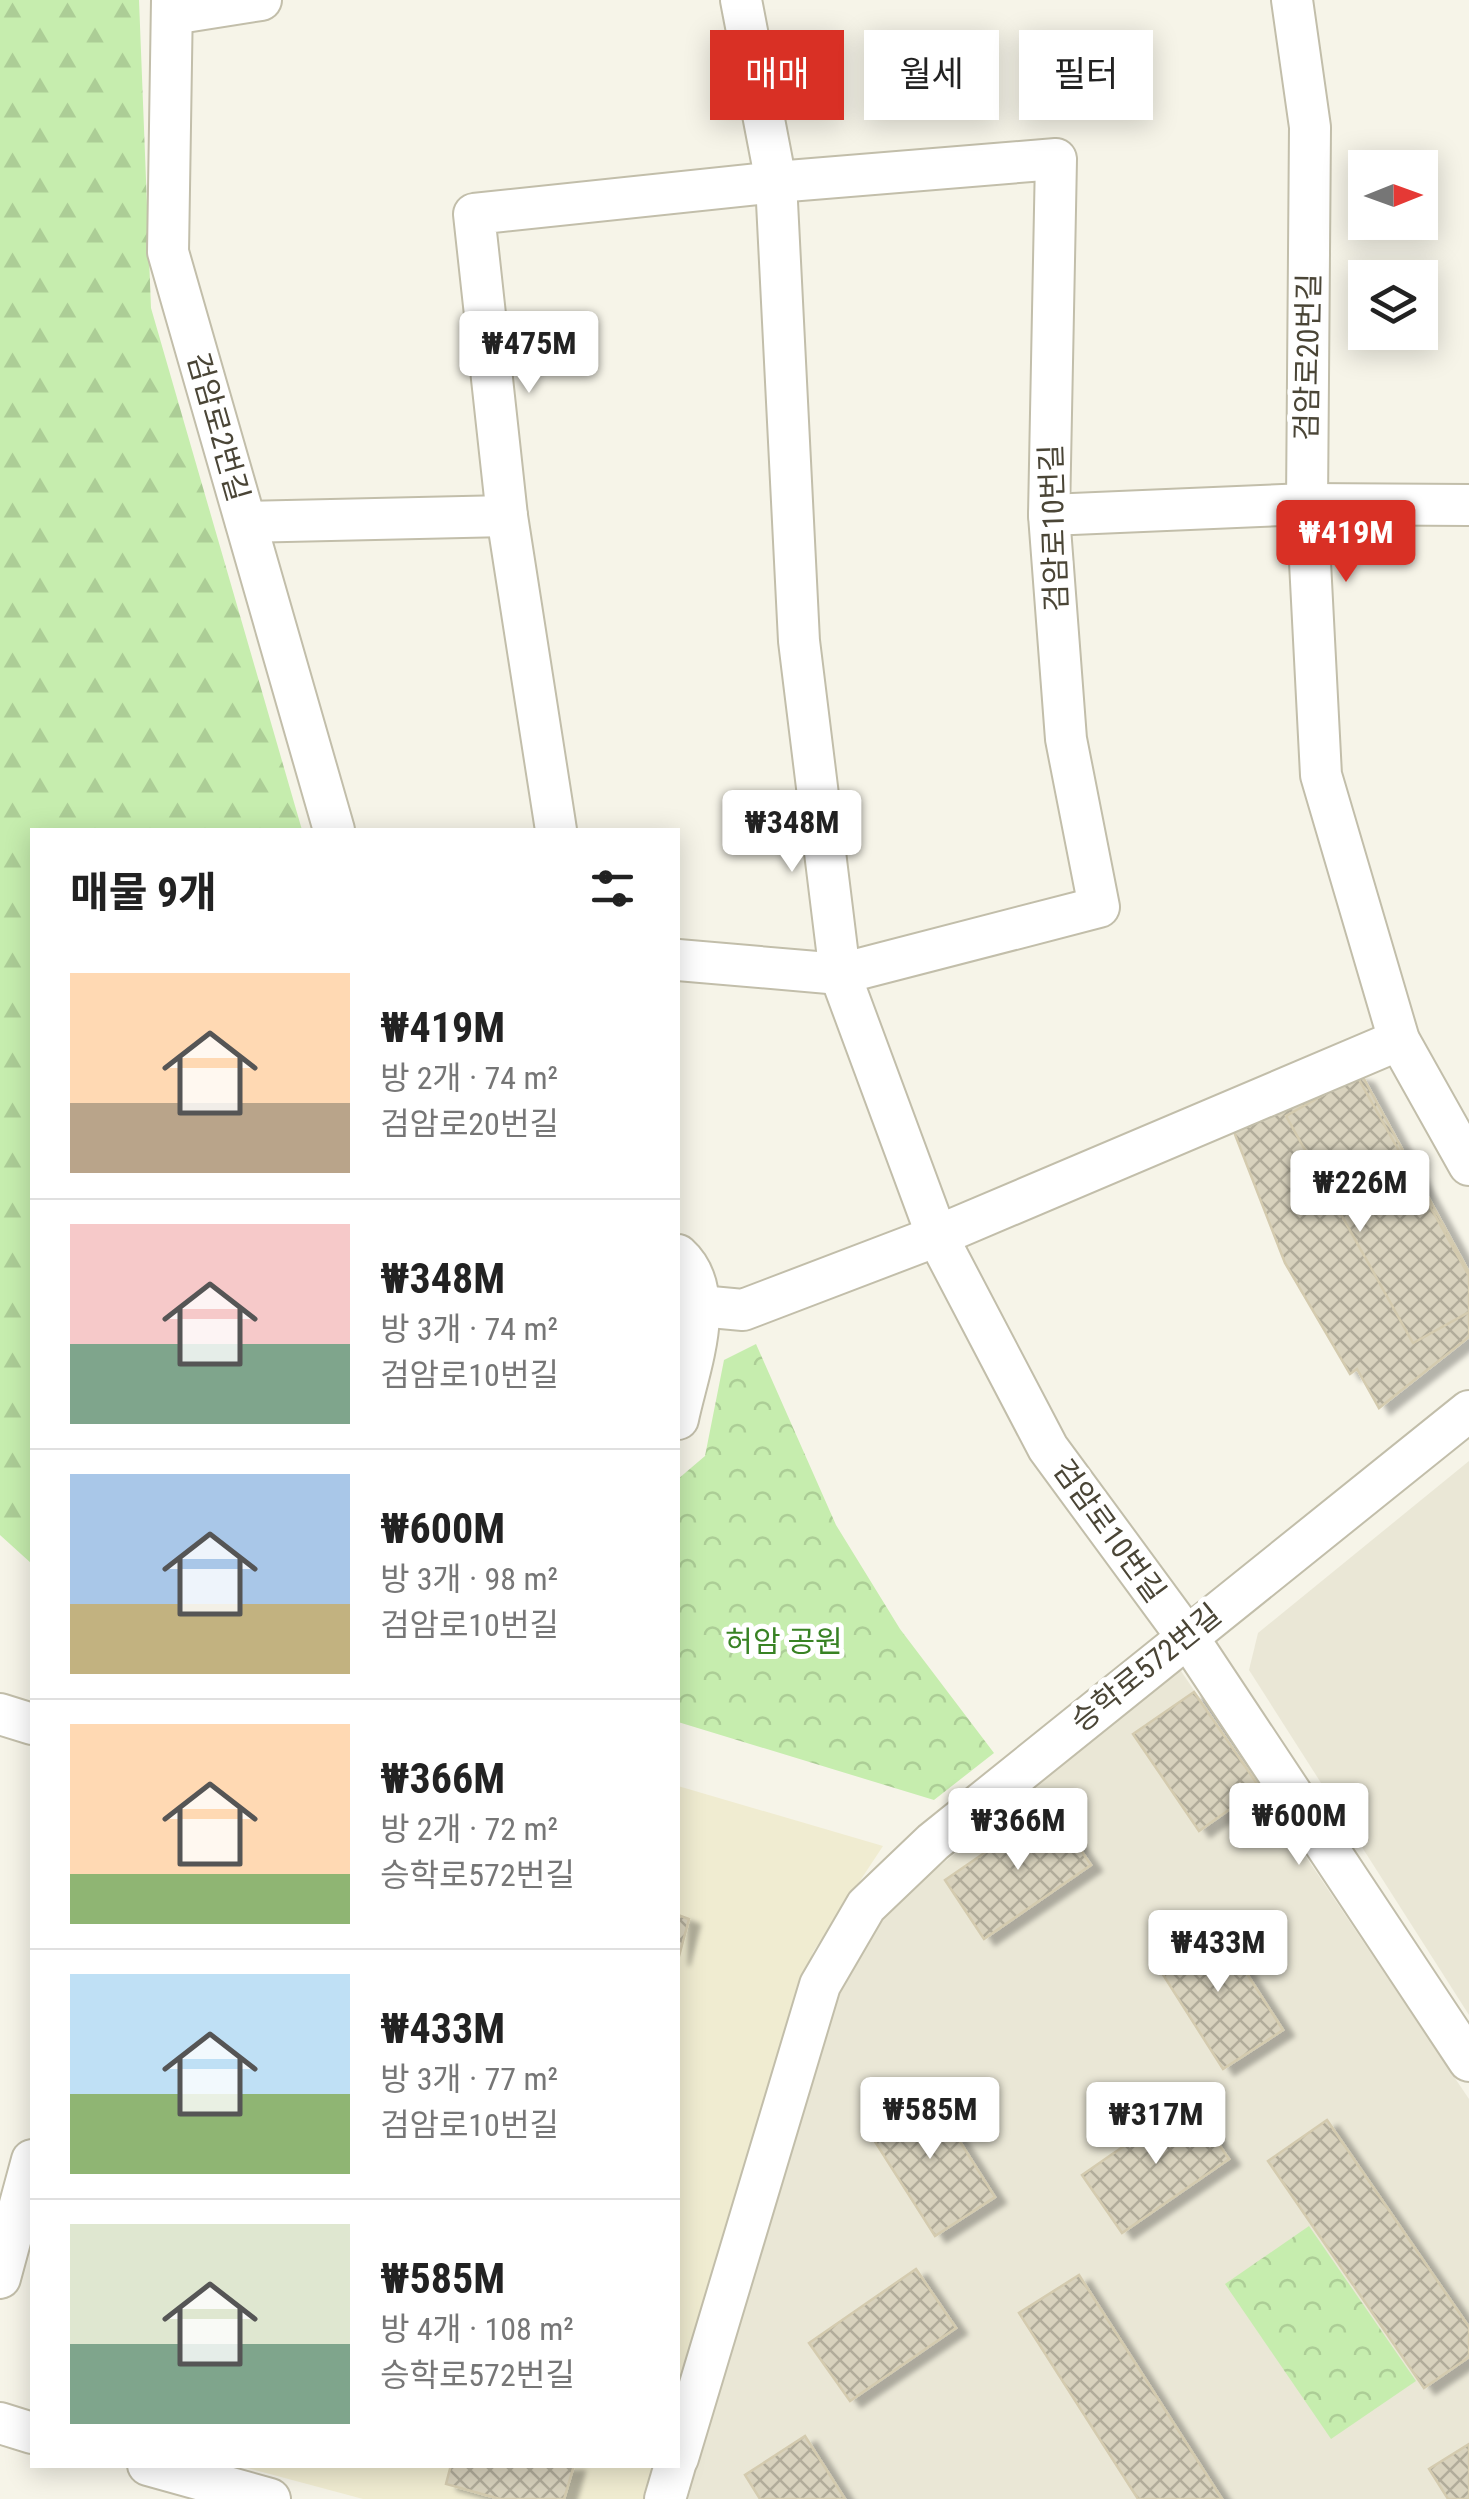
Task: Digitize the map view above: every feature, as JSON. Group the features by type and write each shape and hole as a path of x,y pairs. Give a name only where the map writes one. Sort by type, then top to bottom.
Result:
{"street":[{"path":"172,7 262,0"},
{"name":"검암로10번길","path":"741,0 776,182 799,641 840,974 937,1236 1048,1448 1186,1636 1469,2062"},
{"name":"검암로20번길","path":"1292,0 1310,126 1307,504 1322,775 1399,1040 1469,1164"},
{"name":"검암로2번길","path":"172,7 168,252 333,828"},
{"name":"검암로10번길","path":"556,828 506,516 474,214 1056,158 1050,516 1066,739 1099,907 840,974 680,960"},
{"path":"1050,516 1307,504 1469,505"},
{"path":"246,522 506,516"},
{"path":"700,1306 743,1310 937,1236 1399,1040"},
{"path":"680,1256 692,1268 700,1306 680,1409"},
{"name":"승학로572번길","path":"680,2451 820,1985 866,1906 932,1842 1469,1410"},
{"path":"0,1714 30,1723"},
{"path":"0,2278 11,2195 30,2163"},
{"path":"0,2424 30,2432"},
{"path":"159,2468 270,2499"},
{"path":"665,2499 674,2468"}],"shaded area":[{"path":"1469,1461 1469,2015 1249,1670 1258,1633"},
{"path":"1179,1668 1469,2099 1469,2499 687,2499 836,1989 888,1909"},
{"path":"680,1787 883,1846 813,1952 680,2396"},
{"path":"247,2468 658,2468 649,2499 363,2499"}],"green space":[{"path":"0,0 139,0 151,308 301,828 30,828 30,1562 0,1535"},
{"name":"허암 공원","path":"756,1344 836,1525 900,1629 994,1753 934,1800 680,1723 680,1477 705,1456 724,1360"},
{"path":"1309,2226 1416,2381 1331,2439 1225,2284"}],"building":[{"path":"1353,1075 1363,1077 1469,1272 1469,1337 1379,1408 1357,1369 1350,1374 1285,1263 1234,1132"},
{"path":"1357,1076 1469,1276 1469,1312 1413,1343 1286,1116"},
{"path":"1194,1692 1260,1788 1199,1831 1133,1734"},
{"path":"1051,1807 1091,1865 984,1939 945,1880"},
{"path":"680,1916 689,1919 680,1953"},
{"path":"1213,1921 1283,2030 1223,2069 1153,1959"},
{"path":"926,2088 995,2197 935,2236 865,2126"},
{"path":"1189,2101 1229,2159 1122,2233 1082,2175"},
{"path":"1327,2120 1469,2327 1469,2357 1424,2388 1268,2161"},
{"path":"916,2269 956,2328 850,2401 809,2343"},
{"path":"1079,2275 1222,2499 1138,2499 1019,2313"},
{"path":"805,2436 845,2499 760,2499 745,2475"},
{"path":"1469,2444 1469,2499 1448,2499 1429,2469"},
{"path":"450,2468 573,2468 564,2499 500,2499 446,2484"}]}
